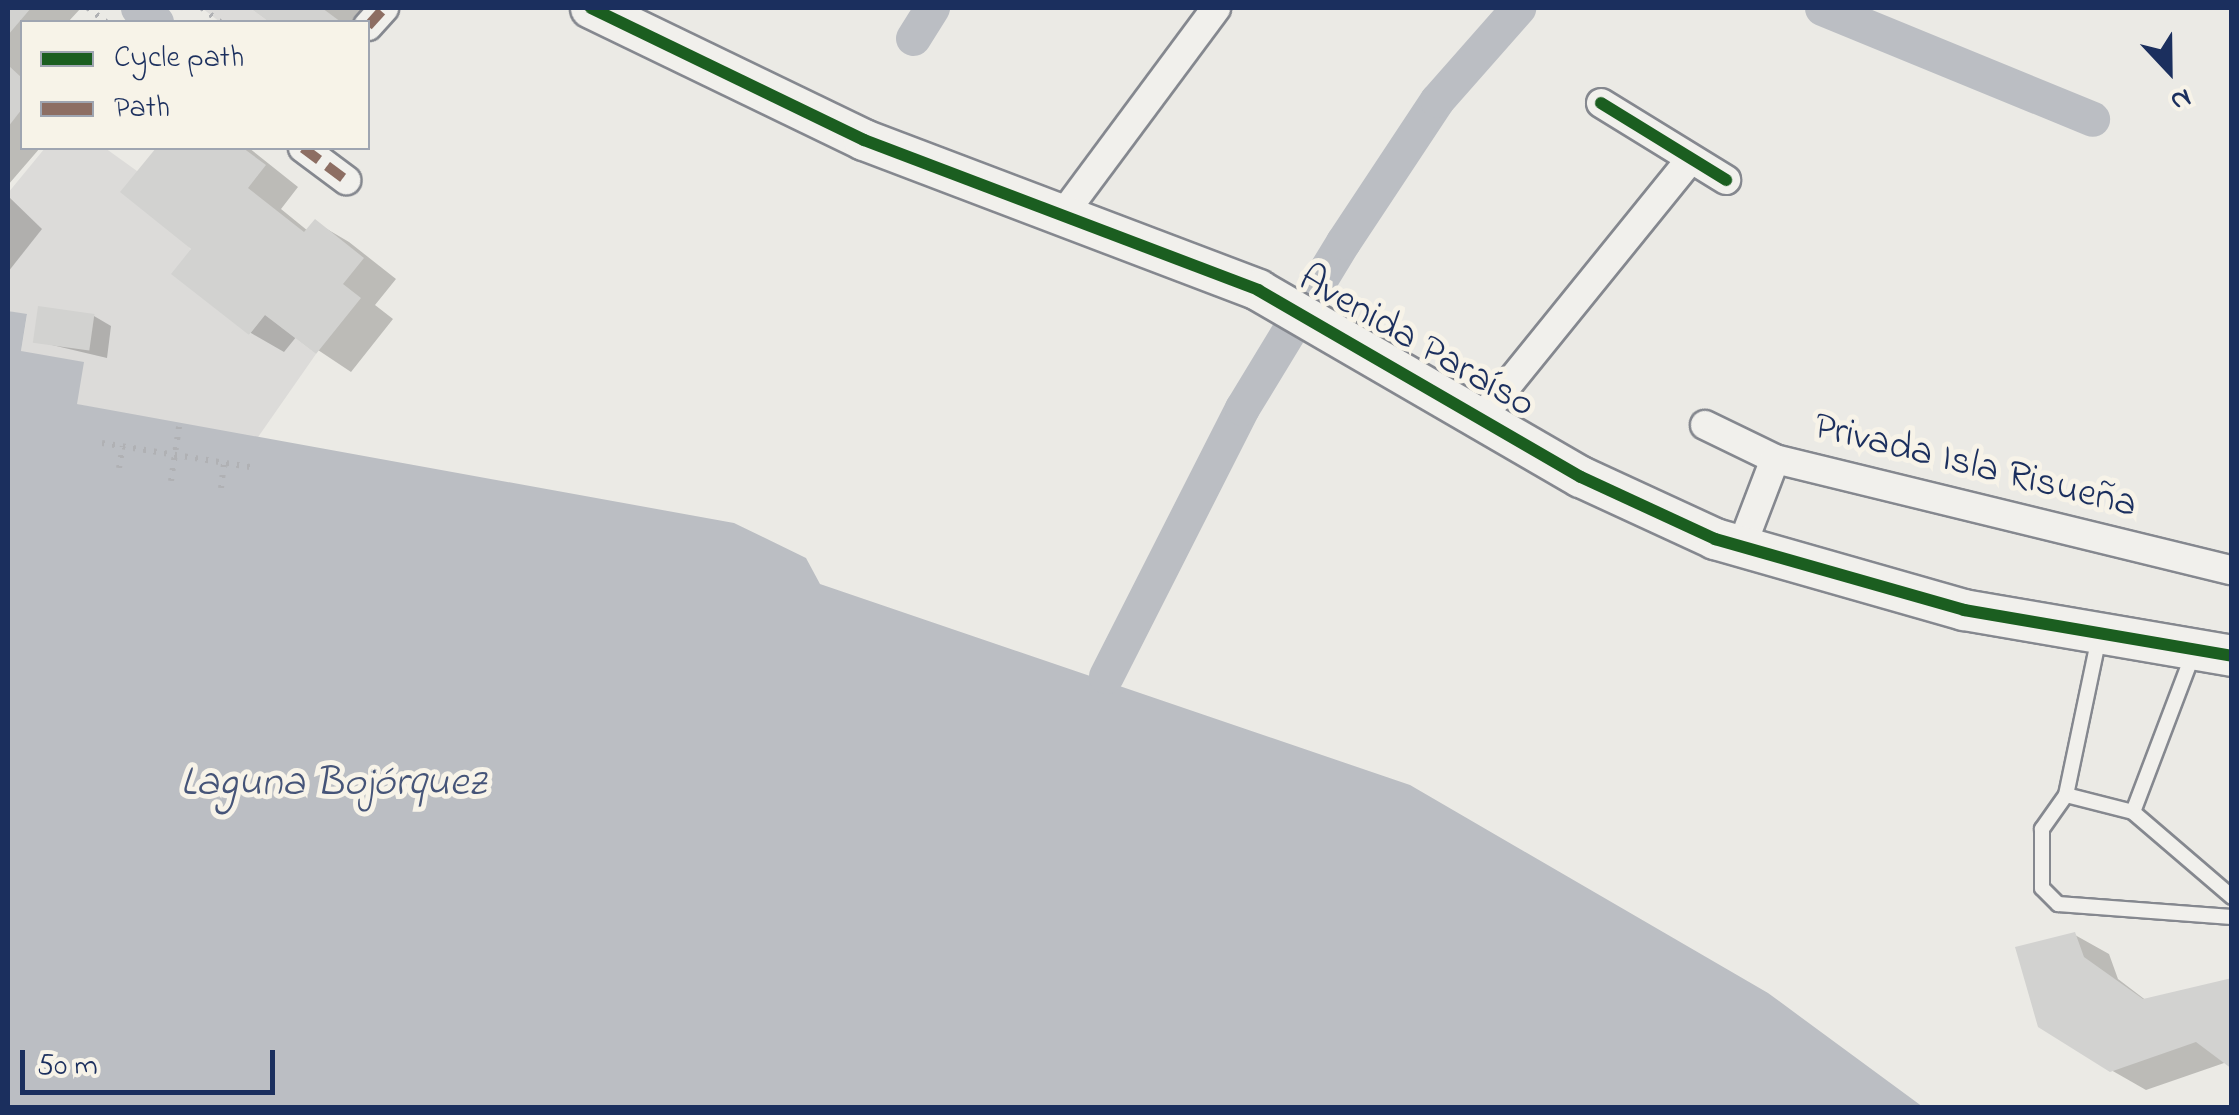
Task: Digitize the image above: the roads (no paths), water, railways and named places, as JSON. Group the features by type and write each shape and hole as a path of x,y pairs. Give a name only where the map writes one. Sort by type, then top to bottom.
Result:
{"street":[{"name":"Avenida Paraíso","path":"592,8 848,133 1064,212 1258,290 1580,477 1741,548 1964,610 2213,654"},
{"path":"1064,212 1216,8"},
{"path":"1601,103 1726,180"},
{"path":"306,150 346,180"},
{"path":"1481,418 1690,161"},
{"name":"Privada Isla Risueña","path":"1705,424 1775,459 2232,570"},
{"path":"1741,548 1775,459"}],"lane":[{"path":"2100,631 2066,794 2037,855 2042,888 2058,904 2232,916"},
{"path":"2134,812 2213,654"},
{"path":"2066,794 2134,812 2232,897"}],"water":[{"name":"Laguna Bojórquez","path":"8,311 27,314 21,351 84,362 77,404 734,523 806,558 820,584 1410,785 1768,993 1923,1107 8,1107"}],"waterway":[{"path":"138,8 153,20"},
{"path":"913,38 932,8"},
{"path":"1106,676 1242,408 1343,242 1437,100 1518,8"},
{"path":"1822,8 2092,119"}]}
